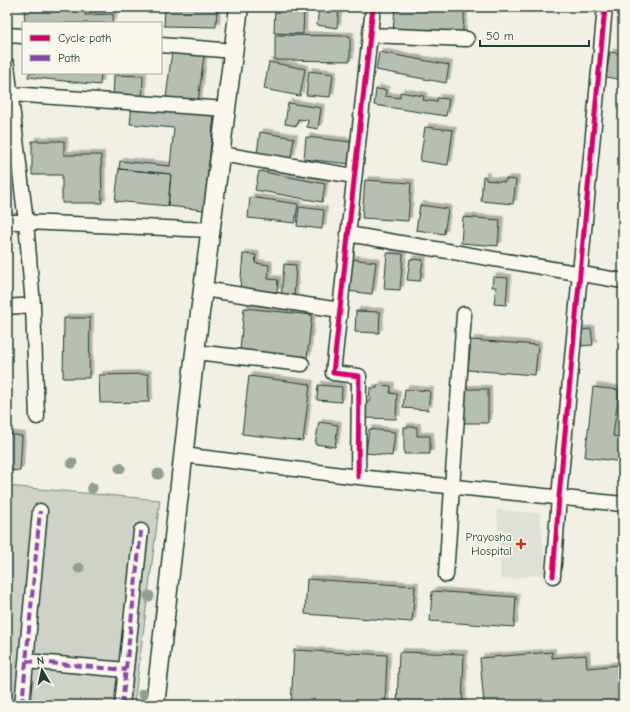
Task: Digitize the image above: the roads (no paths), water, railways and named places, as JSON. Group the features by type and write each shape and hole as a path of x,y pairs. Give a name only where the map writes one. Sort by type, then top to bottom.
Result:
{"main road":[{"path":"155,705 182,455 239,7"}],"street":[{"path":"358,477 359,376 333,373 373,7"},
{"path":"553,576 559,497 605,7"},
{"path":"370,34 467,39"},
{"path":"7,35 22,36"},
{"path":"162,45 234,51"},
{"path":"7,65 26,222 32,305 37,417"},
{"path":"10,94 226,109"},
{"path":"221,154 354,176"},
{"path":"7,222 211,230"},
{"path":"348,234 623,281"},
{"path":"203,289 340,310"},
{"path":"7,307 32,305"},
{"path":"446,575 464,314"},
{"path":"195,352 302,364"},
{"path":"182,455 358,477 623,504"},
{"path":"22,705 40,511"},
{"path":"122,705 141,531"},
{"path":"26,661 126,670"}],"place":[{"name":"Prayosha Hospital","path":"521,544"}]}
